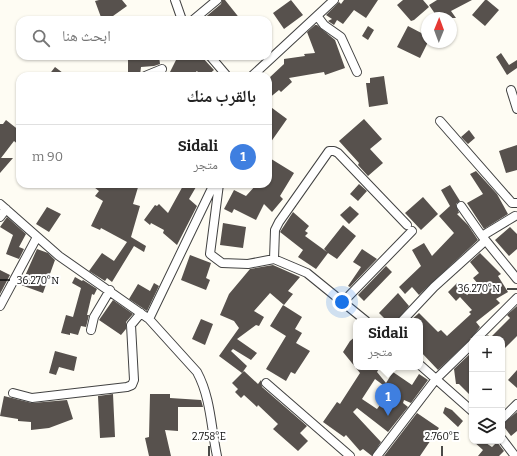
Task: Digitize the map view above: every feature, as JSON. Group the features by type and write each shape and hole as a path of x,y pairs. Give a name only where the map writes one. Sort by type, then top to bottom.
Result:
{"street":[{"path":"175,0 181,16"},
{"path":"198,16 217,0"},
{"path":"272,58 334,0"},
{"path":"318,16 324,25 341,38 357,72"},
{"path":"213,60 224,72"},
{"path":"256,72 270,60"},
{"path":"153,72 162,68"},
{"path":"511,90 517,109"},
{"path":"440,121 512,203 517,203"},
{"path":"274,259 275,230 279,222 329,152 334,151 338,153 409,228 343,302"},
{"path":"149,319 212,188"},
{"path":"218,188 210,254 222,263 248,264 274,259 307,273 362,318"},
{"path":"0,217 3,206 59,256 110,290 149,319 197,372 202,380 212,422 217,456"},
{"path":"461,206 484,238 517,279"},
{"path":"405,318 484,238 515,216"},
{"path":"0,306 37,237"},
{"path":"91,330 94,317 110,290"},
{"path":"479,336 517,298"},
{"path":"13,393 32,398 127,387 132,385 134,380 131,325 141,313"},
{"path":"377,456 436,379 469,347"},
{"path":"423,368 469,409"},
{"path":"266,383 350,456"},
{"path":"505,416 517,404"},
{"path":"505,443 515,456"}],"building":[{"path":"122,0 127,6 113,16 101,16 95,1"},
{"path":"222,0 225,0 238,16 207,16 221,4"},
{"path":"291,0 303,15 284,29 273,13"},
{"path":"344,0 378,0 366,18 354,10 343,24 337,20 334,25 328,21 332,19 326,15 339,2 341,4"},
{"path":"403,0 423,0 429,7 411,21 397,5"},
{"path":"437,0 472,0 451,11 452,12 434,12 429,5"},
{"path":"485,0 499,10 485,26 472,15"},
{"path":"317,25 335,40 345,68 325,75 324,72 289,78 292,82 281,92 279,90 272,96 272,75 284,64 284,59 315,53 307,32"},
{"path":"368,26 374,30 368,40 362,36"},
{"path":"408,26 421,33 421,48 425,48 420,58 397,47"},
{"path":"501,53 509,65 517,60 517,68 507,75 496,57"},
{"path":"128,60 160,60 160,64 141,67 140,72 128,72"},
{"path":"176,60 205,60 214,70 212,72 170,72"},
{"path":"55,67 62,72 51,72"},
{"path":"384,76 388,104 369,107 366,83 370,83 370,78"},
{"path":"272,108 287,119 272,140"},
{"path":"364,119 382,139 370,149 383,163 368,176 358,165 359,163 339,141"},
{"path":"6,120 16,128 16,143 14,141 1,158 13,158 0,173 0,124 3,124"},
{"path":"469,130 475,138 468,144 461,137"},
{"path":"517,145 517,170 506,173 499,151"},
{"path":"272,159 294,173 280,196 283,199 272,212 264,204 256,220 234,209 232,213 224,209 234,190 246,196 253,188 272,188"},
{"path":"476,171 497,194 508,214 484,229 467,203 483,194 470,174"},
{"path":"359,184 367,191 358,201 350,194"},
{"path":"450,185 460,201 456,204 459,213 457,214 468,225 478,240 419,295 412,287 405,294 399,287 421,266 412,250 424,243 432,256 454,233 439,216 450,206 441,190"},
{"path":"95,188 138,188 133,204 140,206 131,237 146,246 144,252 134,246 112,282 107,278 105,281 89,271 102,253 114,261 127,242 101,228 100,230 91,226 103,201 95,196 99,191"},
{"path":"182,188 195,188 189,199 197,206 177,245 163,233 164,230 151,223 150,225 144,220 155,205 157,206 159,204 168,213"},
{"path":"423,197 438,214 421,230 405,213"},
{"path":"350,206 359,214 349,224 340,215"},
{"path":"47,207 61,214 49,232 36,224"},
{"path":"293,212 309,226 305,231 308,233 305,236 327,252 324,249 343,225 356,236 337,259 328,253 316,269 298,257 303,250 280,232"},
{"path":"7,217 26,234 19,247 24,249 19,259 6,254 13,235 0,227"},
{"path":"223,223 246,227 243,248 220,245"},
{"path":"510,227 517,234 517,249 509,256 495,240"},
{"path":"37,249 48,253 55,260 43,293 21,285"},
{"path":"362,249 377,259 350,287 348,286 361,267 353,262"},
{"path":"480,253 501,274 498,276 508,292 496,299 500,303 476,322 480,327 473,336 469,336 469,341 438,370 423,354 423,318 413,318 419,313 438,332 441,330 447,336 471,314 469,312 472,310 460,297 456,301 448,292 457,283 467,295 479,285 473,278 479,273 470,262"},
{"path":"190,255 211,263 206,278 210,280 206,290 181,280"},
{"path":"273,265 300,277 288,291 293,294 284,305 270,293 254,311 264,317 259,326 256,325 237,339 257,353 251,360 233,349 231,351 247,366 242,373 219,356 239,328 234,321 220,315 229,294 250,269"},
{"path":"386,266 392,272 364,301 358,295"},
{"path":"0,270 10,275 0,294"},
{"path":"75,277 97,289 94,295 92,294 86,327 81,326 78,335 70,333 70,335 61,333 66,315 73,317 81,288 72,283"},
{"path":"154,283 159,286 147,311 129,299 138,284 150,291"},
{"path":"398,293 409,306 399,318 384,318 379,313"},
{"path":"113,300 133,314 126,322 126,329 121,335 99,320"},
{"path":"283,305 302,317 295,329 302,333 296,343 310,351 295,374 291,372 286,381 266,369 286,336 270,326"},
{"path":"517,306 517,336 505,348 505,336 492,336 510,318 507,315"},
{"path":"201,319 213,324 205,345 192,339"},
{"path":"353,338 353,364 343,352 350,341"},
{"path":"55,351 77,357 74,371 59,367 56,375 49,373"},
{"path":"469,355 469,394 459,384 456,384 454,369"},
{"path":"358,370 378,370 377,372 386,383 393,372 412,385 419,374 428,380 411,403 404,400 403,403 408,407 388,432 357,408 353,412 381,442 372,456 363,449 360,451 346,435 344,437 323,422 337,402 340,404 360,373","holes":["375,379 391,391 377,409 362,399"]},
{"path":"517,370 517,388 508,380"},
{"path":"244,371 258,384 261,380 262,387 307,426 300,433 308,441 298,451 273,429 278,424 258,405 257,407 244,395 241,398 235,392 238,389 232,383"},
{"path":"113,394 115,437 100,438 98,396"},
{"path":"150,394 170,394 170,398 201,400 203,407 178,407 178,431 165,430 171,456 149,456 145,438 149,437"},
{"path":"4,396 32,403 67,400 73,419 49,428 31,430 31,422 18,421 18,419 0,416"},
{"path":"445,407 452,410 463,421 458,427 443,413"},
{"path":"517,412 517,431 511,436 505,428 505,422"},
{"path":"417,413 439,428 420,456 384,456"},
{"path":"476,444 488,444 492,447 495,444 499,444 504,451 499,456 478,456 483,450"}],"place":[{"name":"Sidali","path":"388,416"}]}
